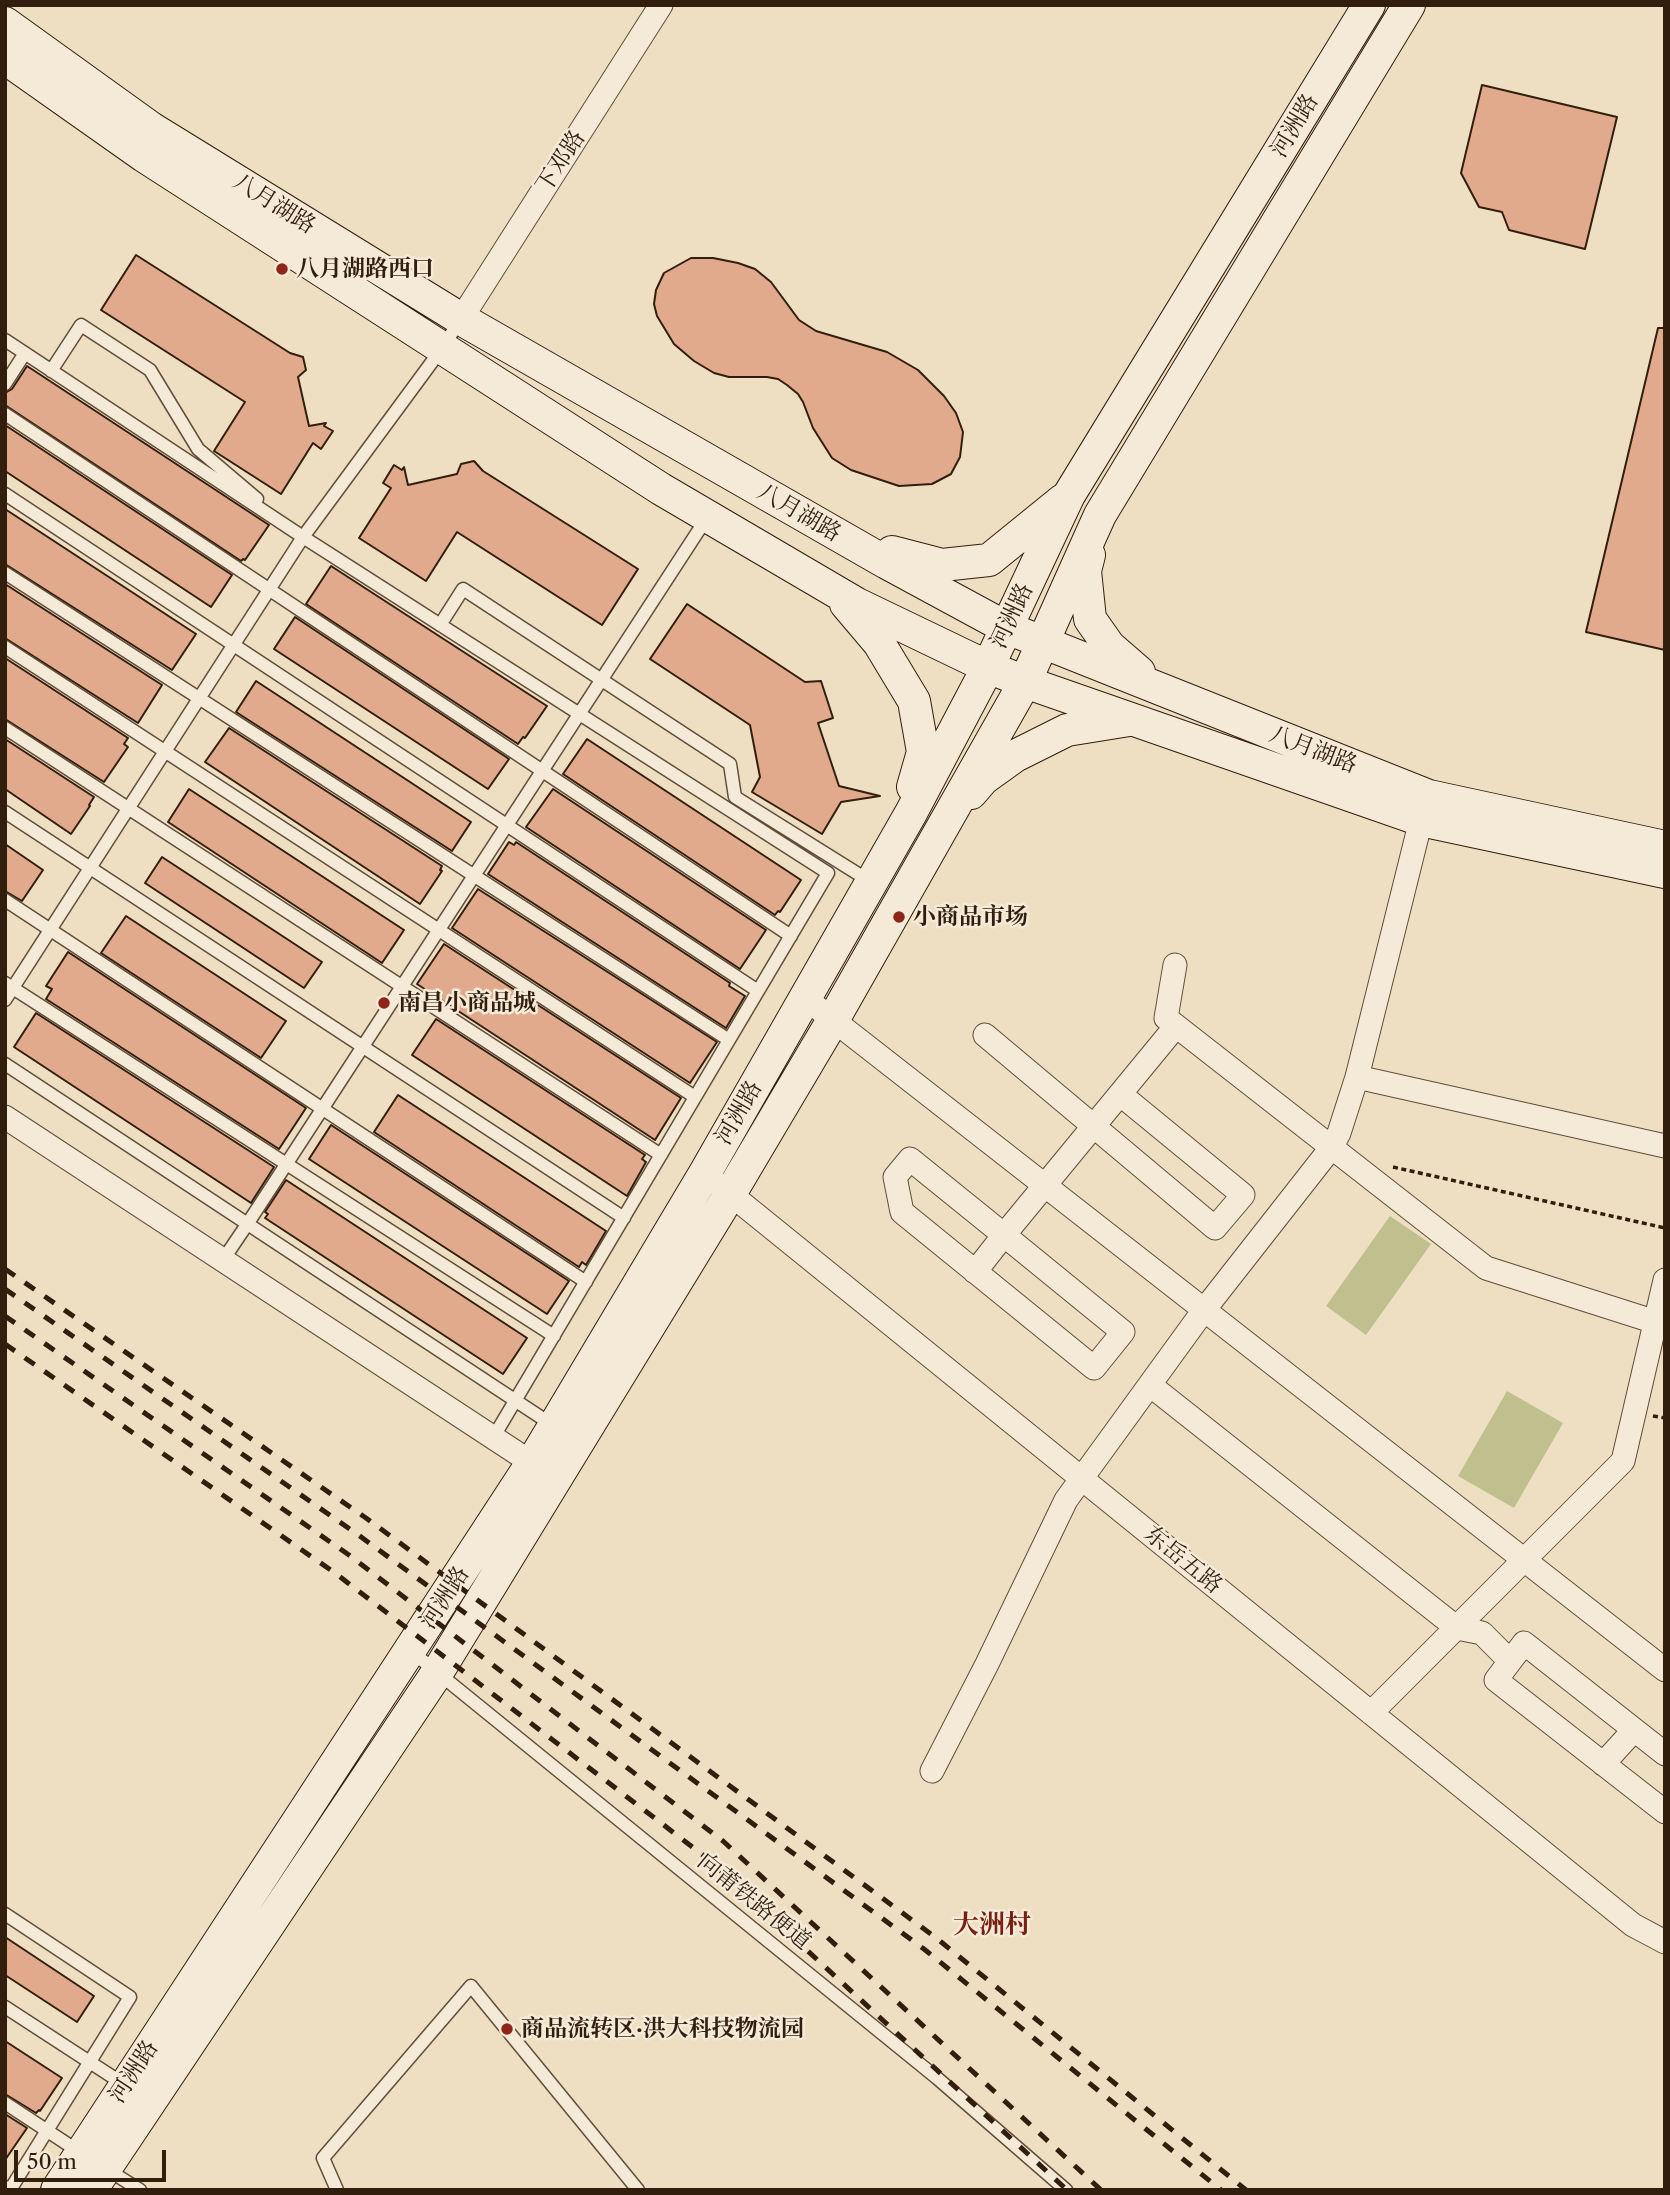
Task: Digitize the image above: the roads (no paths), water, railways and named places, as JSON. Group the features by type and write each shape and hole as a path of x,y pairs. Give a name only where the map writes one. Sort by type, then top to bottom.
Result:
{"main road":[{"name":"河洲路","path":"57,2190 93,2167 125,2086 532,1464 705,1173 903,825 988,667 1069,495 1369,5"},
{"path":"93,2167 438,1673 730,1194 833,1020 1025,682 1100,515 1409,5"},
{"name":"八月湖路","path":"5,23 150,128 461,319 849,541 1007,628 1429,796 1665,848"},
{"name":"八月湖路","path":"5,58 155,163 382,311 443,347 661,489 857,604 1025,682 1421,820 1665,872"},
{"path":"849,541 942,565 989,560 1069,495"},
{"path":"1100,515 1085,571 1090,619 1109,646 1162,691"},
{"path":"833,590 879,643 914,701 923,752 903,825"},
{"path":"945,822 983,779 1014,756 1068,730 1134,720"}],"street":[{"name":"下邓路","path":"461,319 661,5"},
{"path":"932,1770 987,1664 1066,1500 1204,1310 1331,1147 1339,1133 1357,1077 1421,820"},
{"path":"1175,965 1166,1018 1486,1268 1660,1324"},
{"path":"805,998 1665,1670"},
{"path":"975,1272 1176,1026"},
{"path":"985,1035 1215,1228 1242,1195 1120,1094"},
{"path":"1357,1077 1665,1146"},
{"path":"5,1117 532,1464"},
{"path":"910,1159 1004,1235 1123,1332 1094,1368 902,1212 895,1177 910,1159"},
{"name":"东岳五路","path":"705,1173 1633,1925 1665,1942"},
{"path":"1371,1713 1623,1461 1660,1324 1665,1280"},
{"path":"1150,1385 1457,1628 1482,1633 1510,1661"},
{"path":"1665,1754 1524,1643 1496,1679 1665,1812"},
{"path":"1603,1764 1634,1730"}],"lane":[{"path":"5,1000 9,985 50,929 303,537 461,319"},
{"path":"51,371 80,326 150,370 198,449 303,537"},
{"path":"5,340 303,537 828,873 493,1438"},
{"path":"5,384 25,353"},
{"path":"5,414 790,936"},
{"path":"5,494 758,990"},
{"path":"223,1260 708,516"},
{"path":"5,573 729,1040"},
{"path":"440,625 463,589 730,764 734,797 871,882"},
{"path":"5,647 695,1097"},
{"path":"5,728 661,1155"},
{"path":"5,812 624,1218"},
{"path":"5,900 586,1282"},
{"path":"9,985 554,1336"},
{"path":"5,1064 554,1427"},
{"name":"向莆铁路便道","path":"411,1651 926,2069 1066,2190"},
{"path":"5,1913 130,1997 10,2190 5,2187"},
{"path":"337,2190 323,2158 471,1986 638,2190"},
{"path":"5,2007 125,2086"},
{"path":"5,2103 93,2167 140,2190"}],"railway":[{"path":"5,1269 366,1518 935,1937 1246,2190"},
{"path":"5,1289 357,1534 924,1949 1221,2190"},
{"path":"5,1316 349,1555 723,1841 1101,2190"},
{"path":"5,1344 335,1573 708,1859 1067,2190"}],"place":[{"name":"八月湖路西口","path":"282,269"},
{"name":"小商品市场","path":"899,917"},
{"name":"南昌小商品城","path":"384,1003"},
{"name":"商品流转区·洪大科技物流园","path":"507,2029"}],"district":[{"name":"大洲村","path":"992,1925"}]}
